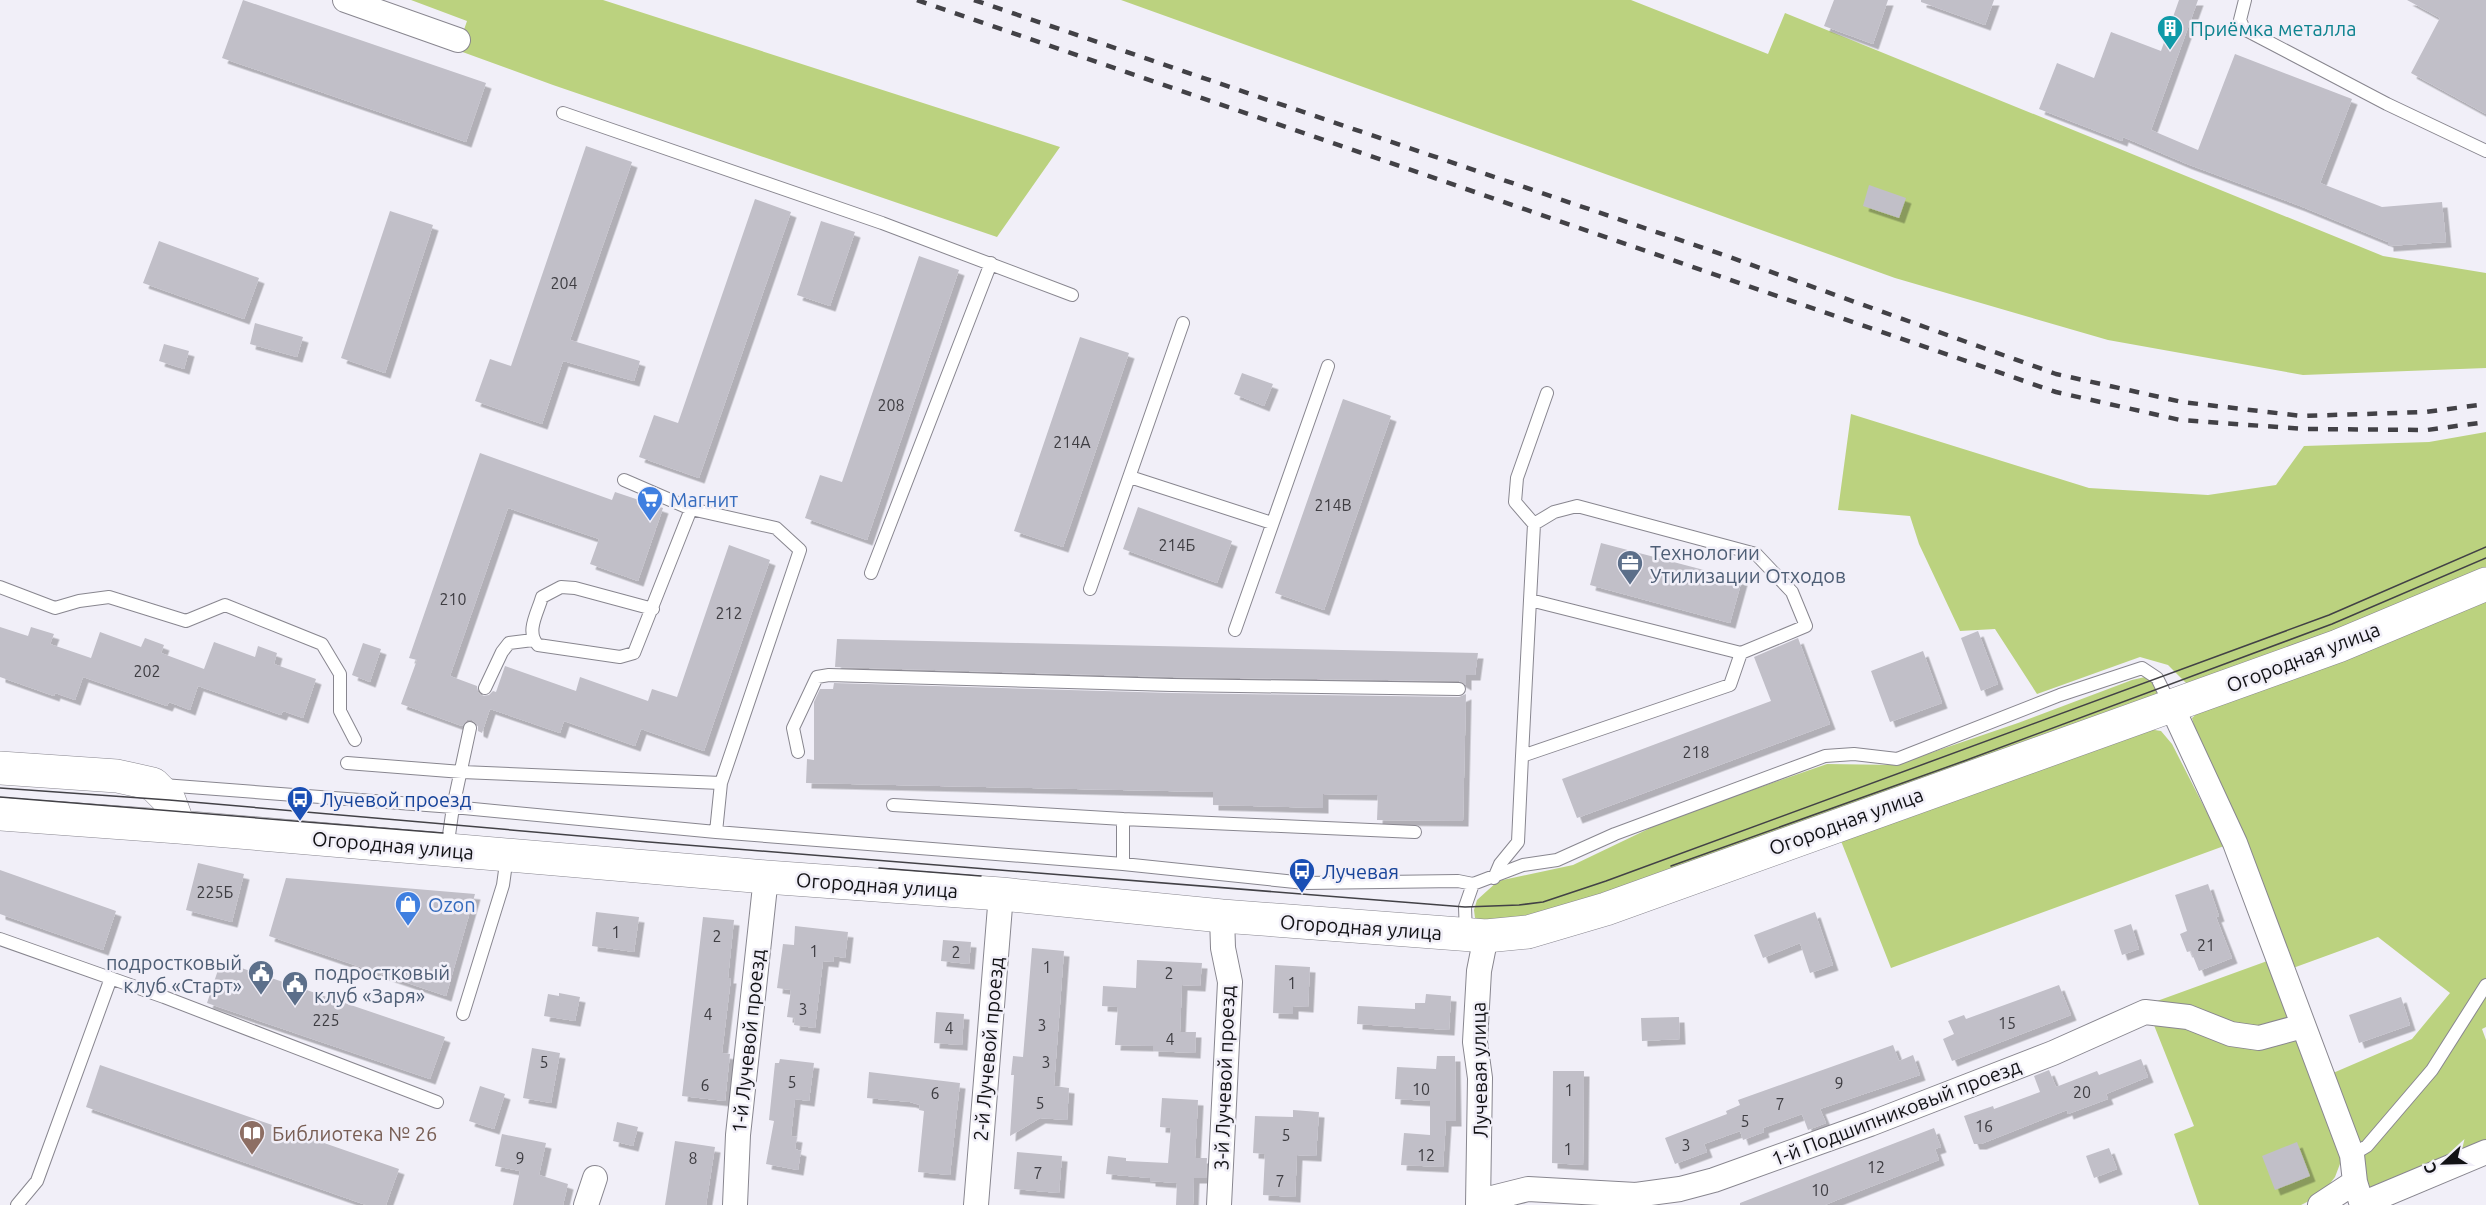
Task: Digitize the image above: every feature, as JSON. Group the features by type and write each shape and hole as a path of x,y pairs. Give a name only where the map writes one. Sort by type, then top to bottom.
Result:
{"street":[{"path":"345,0 458,40"},
{"name":"Огородная улица","path":"0,814 1001,894 1222,916 1476,936 1528,932 1606,909 2338,646 2486,584"},
{"path":"2171,705 2235,843 2352,1155 2360,1199"},
{"path":"0,768 117,776 153,784 169,800 179,827"},
{"name":"1-й Лучевой проезд","path":"735,1205 738,1135 766,877"},
{"name":"2-й Лучевой проезд","path":"976,1205 1001,894"},
{"name":"3-й Лучевой проезд","path":"1219,1205 1230,982 1223,948 1222,916"},
{"name":"Лучевая улица","path":"1476,936 1479,971 1475,1042 1480,1078 1478,1201"},
{"name":"1-й Подшипниковый проезд","path":"1478,1201 1528,1189 1636,1195 1680,1189 1702,1183 1892,1116 2053,1053 2145,1012 2188,1017 2231,1034 2259,1038 2303,1026"},
{"path":"2320,1205 2360,1199 2486,1152"},
{"path":"586,1205 595,1178"}],"lane":[{"path":"2245,0 2240,20 2244,28 2355,87 2486,151"},
{"path":"563,113 871,219 1072,295"},
{"path":"871,573 991,263"},
{"path":"1090,589 1183,323"},
{"path":"1235,630 1328,366"},
{"path":"1494,878 1500,864 1518,842 1534,524 1515,502 1517,478 1547,393"},
{"path":"1130,477 1272,523"},
{"path":"624,480 691,509 776,528 800,550 722,783 716,832"},
{"path":"1530,600 1741,653 1806,626 1792,592 1756,554 1577,506 1554,512 1534,524"},
{"path":"653,609 575,588 561,587 543,597 531,631 533,640 538,645 627,657 634,653 653,609 691,509"},
{"path":"0,587 55,608 79,601 109,597 186,621 225,605 322,645 340,674 340,711 355,740"},
{"path":"485,688 502,651 509,643 533,640"},
{"path":"1522,756 1730,685 1741,653"},
{"path":"153,784 1123,864 1305,883 1458,882 1473,884 1494,878 1523,865 1557,860 1615,834 1825,756 1854,754 1897,759 2060,695 2142,668 2157,678 2171,705"},
{"path":"798,753 793,728 817,677 829,675 1173,685 1459,689"},
{"path":"446,850 470,729"},
{"path":"347,763 462,772 722,783"},
{"path":"893,805 1123,819 1414,832"},
{"path":"1123,819 1123,864"},
{"path":"463,1014 503,885 507,854"},
{"path":"1473,884 1465,907 1476,936"},
{"path":"0,939 111,978 437,1102"},
{"path":"17,1205 37,1181 111,978"},
{"path":"2352,1155 2367,1146 2432,1070 2486,985"}],"green space":[{"path":"411,0 603,0 1060,147 997,237 457,50 467,21"},
{"path":"1121,0 1631,0 1768,54 1785,13 2383,256 2486,273 2486,368 2303,375 2108,340 1895,278"},
{"path":"1851,414 2089,488 2208,495 2276,485 2304,446 2429,442 2486,432 2486,572 2189,686 2168,665 2140,657 2037,694 1995,629 1960,631 1919,544 1910,516 1838,510"},
{"path":"2486,598 2486,1027 2482,1029 2486,1040 2486,1150 2367,1191 2333,1073 2412,1039 2450,993 2378,937 2293,968 2196,733 2192,718 2203,708"},
{"path":"2145,677 2155,684 2161,696 1526,921 1485,923 1475,918 1474,910 1477,900 1498,881 1573,865 1669,819 1827,764 1895,765"},
{"path":"2148,729 2161,731 2172,744 2224,846 1891,968 1841,841"},
{"path":"2270,960 2343,1156 2335,1177 2321,1195 2301,1205 2199,1205 2174,1134 2194,1126 2146,1005"}],"building":[{"path":"243,0 486,83 466,142 222,58"},
{"path":"1834,0 1888,0 1873,44 1824,26"},
{"path":"1921,0 1994,0 1985,25 1921,2"},
{"path":"2179,0 2198,0 2151,130 2198,150 2235,54 2352,99 2320,183 2382,207 2442,202 2446,242 2388,246 2388,242 2300,206 2187,164 2123,137 2122,141 2039,109 2057,63 2094,78 2111,32 2161,51"},
{"path":"2407,0 2486,0 2486,114 2411,73 2440,18"},
{"path":"586,146 632,162 570,340 640,361 634,381 563,361 542,424 475,401 490,359 511,366"},
{"path":"1869,185 1906,198 1899,218 1863,206"},
{"path":"755,199 791,212 699,478 639,457 654,415 678,423"},
{"path":"390,211 433,225 385,373 341,358"},
{"path":"821,221 855,232 830,306 797,295"},
{"path":"159,241 259,278 244,319 143,283"},
{"path":"919,256 959,270 867,540 805,518 820,475 842,482"},
{"path":"255,323 303,337 297,357 250,344"},
{"path":"1080,337 1129,353 1063,547 1014,531"},
{"path":"164,344 189,351 184,369 159,361"},
{"path":"1242,373 1273,384 1264,406 1234,394"},
{"path":"1343,399 1391,416 1324,610 1275,593"},
{"path":"480,453 612,500 615,492 663,508 638,581 590,564 599,539 508,508 450,676 477,686 482,696 496,692 505,666 576,691 580,677 648,701 652,689 677,697 729,545 770,560 704,751 641,729 635,746 564,721 560,733 490,709 482,733 478,731 478,725 472,720 467,720 462,726 401,704 417,660 409,658"},
{"path":"1138,507 1232,541 1217,583 1123,549"},
{"path":"1601,543 1742,580 1730,623 1590,585"},
{"path":"0,627 28,636 31,627 54,634 50,644 91,658 100,632 141,647 145,638 164,645 161,653 204,669 214,642 255,657 258,646 277,653 274,664 316,679 303,718 283,711 281,715 198,686 190,710 169,702 167,706 83,677 75,700 55,693 54,696 0,677"},
{"path":"1978,631 1998,684 1981,691 1961,638"},
{"path":"1798,638 1830,724 1577,818 1562,779 1771,701 1754,657"},
{"path":"837,639 1478,653 1475,675 1466,675 1466,685 1459,681 1172,677 835,667"},
{"path":"363,643 381,649 370,682 352,675"},
{"path":"1923,651 1942,703 1890,722 1871,671"},
{"path":"834,683 1172,693 1459,697 1466,694 1463,821 1377,820 1378,795 1323,794 1323,808 1213,805 1213,792 806,783 807,759 814,760 814,702 820,689 833,689"},
{"path":"198,863 244,874 232,922 186,910"},
{"path":"0,870 116,911 103,950 0,914"},
{"path":"286,878 475,894 446,996 269,936"},
{"path":"2208,884 2219,916 2216,917 2232,958 2199,971 2191,951 2187,952 2180,934 2187,931 2175,895"},
{"path":"596,912 639,917 634,952 592,946"},
{"path":"1815,912 1833,965 1810,973 1800,943 1763,958 1754,935"},
{"path":"703,917 734,920 728,978 731,978 722,1053 730,1054 725,1101 682,1096"},
{"path":"2131,924 2139,949 2122,955 2114,930"},
{"path":"795,926 848,932 845,958 834,956 833,962 823,961 815,1028 794,1025 795,1018 787,1017 791,990 777,988 783,944 794,945"},
{"path":"943,940 971,942 969,964 941,961"},
{"path":"1032,948 1064,951 1054,1086 1069,1088 1067,1120 1040,1118 1010,1136 1013,1056 1023,1057"},
{"path":"1137,960 1202,963 1200,986 1182,985 1180,1032 1196,1032 1195,1053 1153,1051 1153,1046 1115,1045 1118,1007 1102,1006 1103,986 1136,988"},
{"path":"221,961 445,1037 430,1079 207,1003"},
{"path":"1275,965 1310,967 1308,1007 1293,1006 1293,1014 1273,1013"},
{"path":"2059,985 2071,1015 1952,1061 1943,1039 1954,1034 1948,1021 1964,1015 1966,1019"},
{"path":"559,993 580,997 575,1021 544,1016 548,994 559,996"},
{"path":"1426,994 1451,996 1449,1030 1357,1024 1358,1006 1415,1009 1415,1003 1425,1003"},
{"path":"2401,997 2410,1025 2359,1043 2349,1015"},
{"path":"936,1012 964,1014 962,1045 934,1043"},
{"path":"1679,1017 1680,1039 1642,1041 1641,1018"},
{"path":"1893,1045 1899,1061 1913,1055 1920,1075 1820,1109 1826,1123 1808,1130 1802,1114 1763,1128 1764,1132 1743,1140 1740,1131 1704,1144 1707,1152 1675,1164 1665,1138 1727,1114 1726,1111 1740,1105 1738,1100"},
{"path":"532,1048 560,1053 551,1103 523,1098"},
{"path":"1437,1056 1455,1056 1456,1121 1446,1121 1443,1167 1401,1165 1404,1133 1430,1135 1430,1101 1395,1099 1397,1067 1436,1069"},
{"path":"780,1059 814,1063 809,1101 795,1099 791,1136 797,1137 795,1149 801,1151 798,1170 766,1164 774,1121 769,1120 775,1063 779,1063"},
{"path":"2141,1059 2148,1077 2106,1094 2108,1099 2068,1114 2067,1110 1981,1144 1974,1144 1964,1116 1993,1106 1994,1109 2040,1092 2034,1076 2049,1070 2056,1087 2097,1071 2099,1075"},
{"path":"100,1065 399,1169 386,1205 366,1205 86,1107"},
{"path":"1553,1071 1584,1071 1583,1165 1552,1163"},
{"path":"869,1072 960,1083 950,1175 918,1172 924,1111 919,1110 920,1105 910,1102 867,1098"},
{"path":"480,1086 505,1094 494,1129 469,1121"},
{"path":"1162,1098 1198,1100 1195,1158 1207,1158 1206,1178 1194,1178 1193,1205 1176,1205 1177,1183 1106,1174 1108,1156 1126,1158 1126,1161 1168,1163 1171,1128 1160,1127"},
{"path":"1293,1110 1319,1112 1316,1156 1297,1155 1295,1197 1263,1195 1265,1154 1253,1153 1255,1116 1293,1117"},
{"path":"617,1122 638,1127 633,1146 613,1141"},
{"path":"1934,1128 1941,1147 1935,1149 1939,1160 1825,1205 1740,1205 1740,1203"},
{"path":"502,1134 546,1143 539,1175 568,1184 563,1205 513,1205 520,1171 495,1166"},
{"path":"675,1141 715,1147 706,1205 665,1205"},
{"path":"2297,1142 2310,1176 2275,1190 2262,1156"},
{"path":"2109,1148 2117,1169 2094,1178 2086,1156"},
{"path":"1017,1152 1062,1156 1059,1193 1014,1189"}],"tram line":[{"path":"0,788 1465,907 1519,905 1543,902 1606,881 2329,615 2486,547"},
{"path":"1671,866 1964,761 2332,624 2486,558"},
{"path":"0,797 443,833"},
{"path":"879,868 981,876"}],"railway":[{"path":"917,0 2056,392 2180,420 2305,429 2427,430 2486,422"},
{"path":"974,0 1724,255 2056,374 2182,402 2302,416 2426,412 2486,404"}],"place":[{"name":"Приёмка металла","path":"2170,51"},
{"name":"Магнит","path":"650,522"},
{"name":"Технологии Утилизации Отходов","path":"1630,586"},
{"name":"Лучевой проезд","path":"300,822"},
{"name":"Лучевая","path":"1302,894"},
{"name":"Ozon","path":"408,927"},
{"name":"подростковый клуб «Старт»","path":"261,996"},
{"name":"подростковый клуб «Заря»","path":"295,1007"},
{"name":"Библиотека № 26","path":"252,1156"}]}
